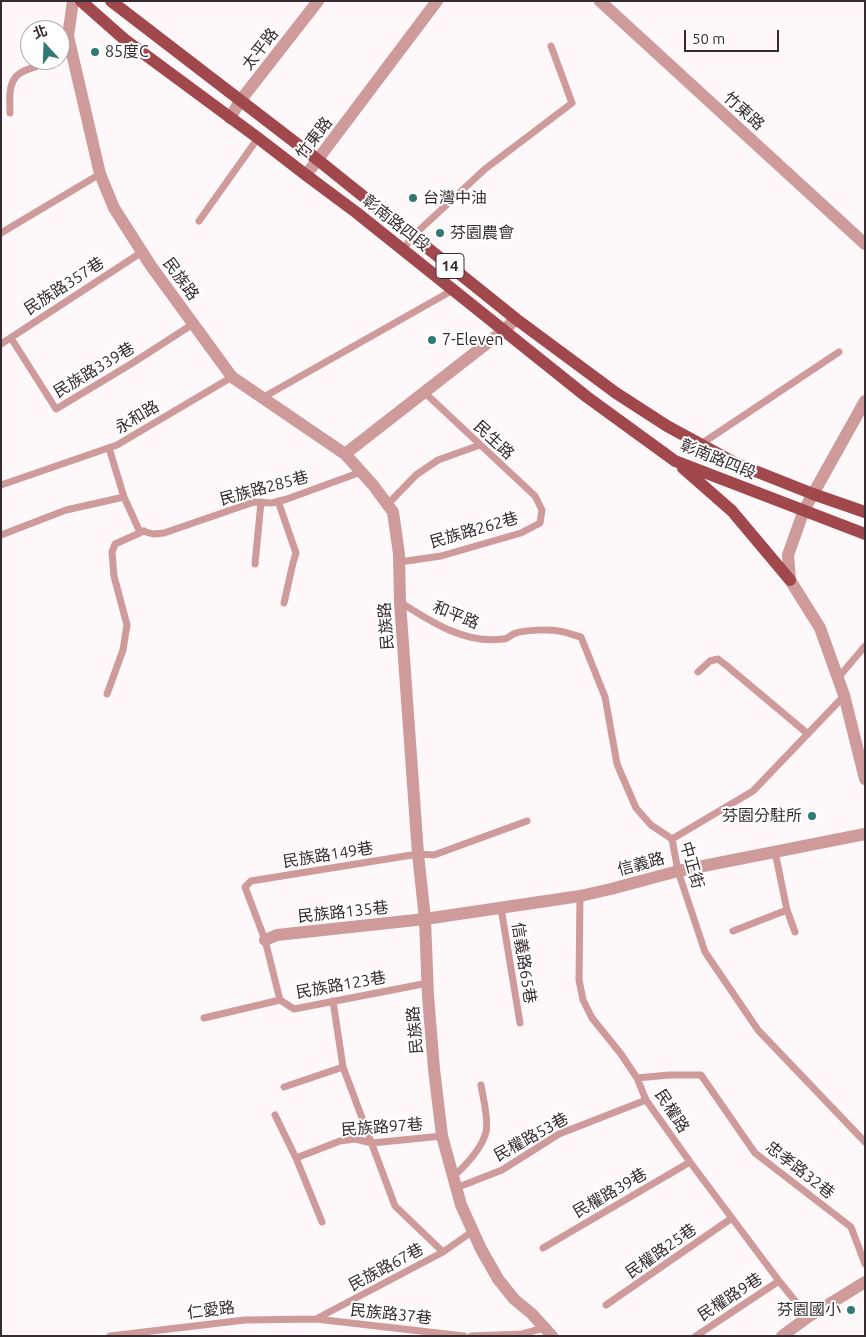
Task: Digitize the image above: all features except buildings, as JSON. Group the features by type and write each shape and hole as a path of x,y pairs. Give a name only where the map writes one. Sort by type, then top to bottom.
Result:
{"main road":[{"name":"彰南路四段","path":"81,1 124,39 357,213 587,397 675,461 804,510"},
{"name":"彰南路四段","path":"111,1 318,160 516,319 616,393 667,426 735,463 813,494"},
{"path":"675,461 732,511 790,580"},
{"name":"14","path":"813,494 865,512"},
{"name":"14","path":"804,510 865,534"}],"street":[{"name":"民族路","path":"73,1 68,36 100,174 114,208 142,252 232,377 345,454 373,485 393,512 400,562 400,602 418,854 425,919 434,1069 442,1136 461,1205 481,1249 498,1279 514,1299 532,1314 548,1332"},
{"name":"太平路","path":"230,118 240,101 318,1"},
{"name":"竹東路","path":"306,175 437,1"},
{"name":"竹東路","path":"600,1 865,244"},
{"path":"345,454 516,319"},
{"path":"865,401 804,510 788,555 790,580 820,628 844,695 865,779"},
{"name":"信義路","path":"425,919 580,896 678,871 865,834"},
{"name":"民族路135巷","path":"265,940 277,935 425,919"},
{"path":"782,1336 808,1317 865,1282"}],"lane":[{"path":"403,250 414,236 485,169 572,103 551,46"},
{"path":"10,113 11,86 15,77 28,70"},
{"path":"199,221 258,138"},
{"path":"1,233 100,174"},
{"name":"民族路357巷","path":"1,344 142,252"},
{"path":"262,399 453,290"},
{"name":"民族路339巷","path":"11,338 56,409 193,324"},
{"path":"701,444 839,352"},
{"name":"永和路","path":"144,532 140,530 124,497 109,448 232,377"},
{"name":"民生路","path":"424,392 534,496 542,510"},
{"path":"387,505 416,475 438,460 480,445"},
{"path":"1,486 109,448"},
{"name":"民族路285巷","path":"144,532 153,534 164,533 254,502 272,503 361,472"},
{"path":"1,535 66,510 124,497"},
{"path":"278,501 296,553 292,563 284,603"},
{"path":"255,564 262,502"},
{"name":"民族路262巷","path":"400,562 441,556 520,533 540,523 542,510"},
{"path":"107,694 123,650 127,625 114,576 112,552 115,544 144,532"},
{"name":"和平路","path":"400,602 454,633 479,640 505,640"},
{"name":"中正街","path":"505,640 515,633 526,631 558,630 581,637 605,697 617,764 636,808 651,825 672,839 678,871 705,952 758,1030 865,1142"},
{"path":"838,678 865,646"},
{"path":"698,672 710,661 718,659 808,734"},
{"path":"672,839 753,791 844,695"},
{"name":"民族路149巷","path":"265,940 245,887 251,881 418,854 434,854 527,821"},
{"path":"775,852 787,910 795,932"},
{"name":"民權路","path":"580,896 579,980 583,1000 592,1018 621,1054 637,1078 646,1100 690,1162 808,1317"},
{"name":"信義路65巷","path":"500,908 520,1023"},
{"path":"733,932 787,910"},
{"path":"265,940 280,1000"},
{"name":"民族路123巷","path":"204,1018 280,1000 294,1009 428,983"},
{"path":"333,1001 343,1067 372,1143"},
{"path":"284,1087 343,1067"},
{"name":"忠孝路32巷","path":"637,1078 701,1075 755,1152 851,1227 865,1264"},
{"path":"455,1182 480,1144 486,1131 481,1085"},
{"name":"民權路53巷","path":"455,1182 502,1170 559,1134 646,1100"},
{"path":"275,1115 296,1158 322,1222"},
{"name":"民族路97巷","path":"296,1158 340,1142 355,1139 372,1143 442,1136"},
{"name":"民族路67巷","path":"372,1143 395,1206 443,1252"},
{"name":"民權路39巷","path":"543,1248 690,1162"},
{"name":"民權路25巷","path":"606,1306 732,1218"},
{"name":"民族路67巷","path":"316,1319 443,1252 473,1231"},
{"name":"民權路9巷","path":"696,1336 779,1281"},
{"name":"仁愛路","path":"110,1336 245,1320 316,1319"},
{"name":"民族路37巷","path":"316,1319 464,1336"},
{"path":"471,1336 548,1332"}],"place":[{"name":"85度C","path":"95,52"},
{"name":"台灣中油","path":"413,198"},
{"name":"芬園農會","path":"440,233"},
{"name":"7-Eleven","path":"432,340"},
{"name":"芬園分駐所","path":"812,816"},
{"name":"芬園國小","path":"851,1310"}]}
